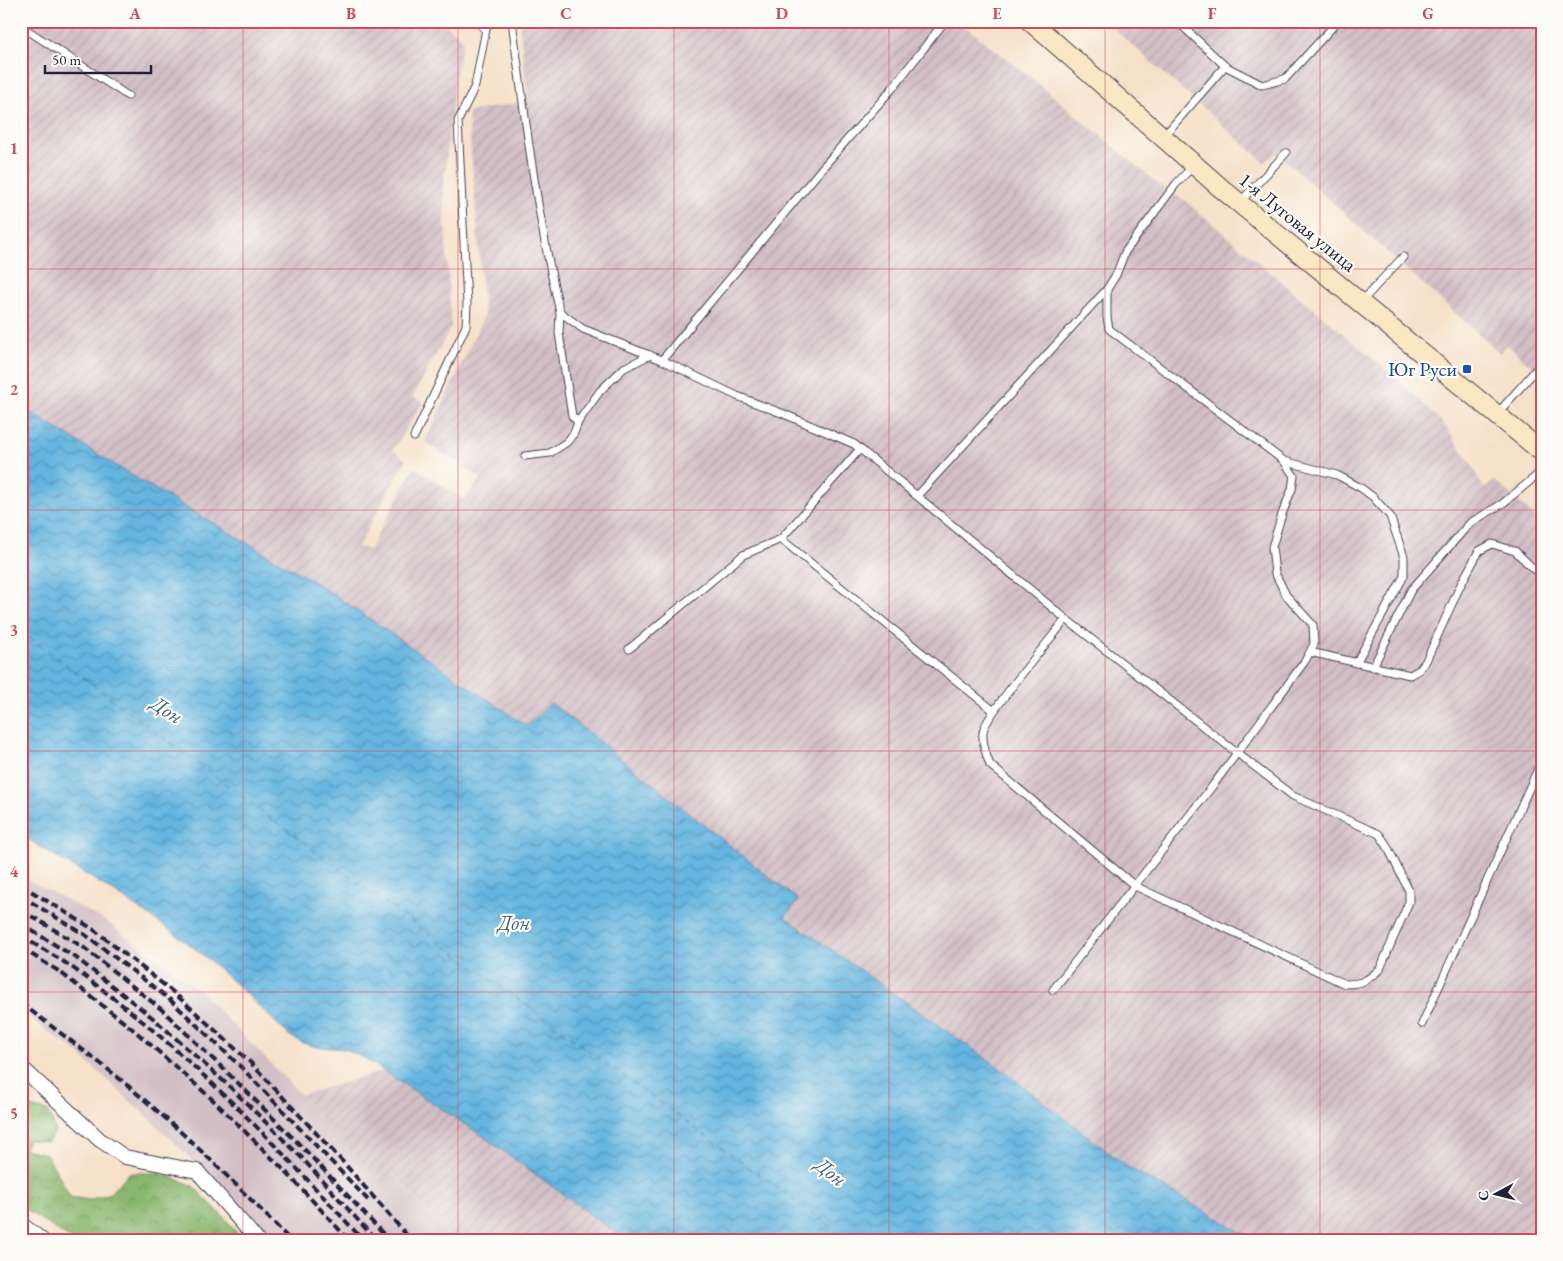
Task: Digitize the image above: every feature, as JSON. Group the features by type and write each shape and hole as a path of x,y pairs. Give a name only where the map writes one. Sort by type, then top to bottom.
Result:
{"main road":[{"name":"1-я Луговая улица","path":"1030,21 1194,165 1542,452"}],"street":[{"path":"21,1067 100,1140 125,1157 197,1171 256,1240"},
{"path":"21,1224 42,1240"}],"lane":[{"path":"414,437 466,326 467,304 458,121 475,86 486,25 475,21"},
{"path":"512,21 524,112 547,253 560,312 559,333 572,416 578,422"},
{"path":"662,360 823,167 891,90 946,21"},
{"path":"1177,21 1226,66 1262,84 1285,79 1338,21"},
{"path":"21,26 128,96"},
{"path":"1163,137 1226,66"},
{"path":"1240,202 1286,153"},
{"path":"917,496 1107,289 1116,275 1125,252 1176,184 1194,165"},
{"path":"1360,303 1403,257"},
{"path":"1053,990 1236,754 1305,662 1314,644 1313,625 1286,595 1275,573 1272,547 1292,489 1294,476 1284,461 1109,329 1107,289"},
{"path":"560,312 583,329 662,360 737,396 854,444 1066,619 1236,754 1293,796 1379,834 1386,844 1409,891 1409,902 1380,969 1358,984 1345,984 1135,886 990,766 985,754 983,730 994,711 1066,619"},
{"path":"525,456 550,453 567,442 574,433 578,422 600,391 624,368 650,355"},
{"path":"1496,414 1540,364"},
{"path":"629,649 743,555 781,539 860,449"},
{"path":"1284,461 1337,475 1362,488 1390,516 1404,557 1404,576 1356,663"},
{"path":"1373,667 1411,590 1470,522 1502,504 1542,469"},
{"path":"781,539 994,711"},
{"path":"1310,652 1410,675 1419,670 1426,661 1461,584 1479,551 1492,544 1515,551 1542,577"},
{"path":"1524,560 1542,584"},
{"path":"1422,1024 1541,762"}],"shaded area":[{"path":"21,21 442,21 463,40 455,78 443,187 451,327 413,397 423,402 393,450 406,460 358,546 369,550 414,468 465,500 481,478 425,442 484,316 468,112 528,101 519,21 958,21 1014,64 1161,186 1185,201 1395,377 1441,421 1471,463 1484,489 1495,481 1542,523 1542,1240 1255,1240 1126,1166 1005,1072 785,916 798,900 551,703 527,726 460,679 21,407"},
{"path":"1105,21 1542,21 1542,375 1507,345 1500,353 1277,153 1264,162"},
{"path":"21,876 104,920 199,990 301,1095 381,1184 393,1174 452,1240 270,1240 167,1135 78,1053 21,1012"},
{"path":"384,1071 477,1132 626,1240 452,1240 394,1174 381,1185 301,1095"}],"green space":[{"path":"30,1107 48,1111 56,1130 48,1142 28,1140 24,1149 46,1154 70,1197 89,1200 110,1193 129,1173 159,1173 192,1185 221,1214 243,1240 72,1240 21,1205 21,1115"}],"water":[{"name":"Дон","path":"21,407 139,480 321,586 527,726 551,703 798,900 785,917 1005,1072 1126,1166 1255,1240 626,1240 477,1132 364,1058 346,1049 316,1047 290,1036 226,975 185,941 125,899 21,835"}],"ferry route":[{"path":"21,631 342,871 849,1240"}],"railway":[{"path":"21,885 93,929 173,992 250,1062 343,1162 411,1240"},
{"path":"21,896 87,936 168,998 243,1069 368,1200"},
{"path":"21,910 83,947 161,1009 308,1153 389,1240"},
{"path":"21,924 75,957 153,1018 229,1086 302,1158 376,1240"},
{"path":"21,936 70,966 150,1027 260,1130 363,1240"},
{"path":"21,948 60,972 135,1031 212,1099 285,1171 349,1240"},
{"path":"21,1003 100,1063 174,1126 245,1193 290,1240"}],"place":[{"name":"Юг Руси","path":"1467,369"}]}
